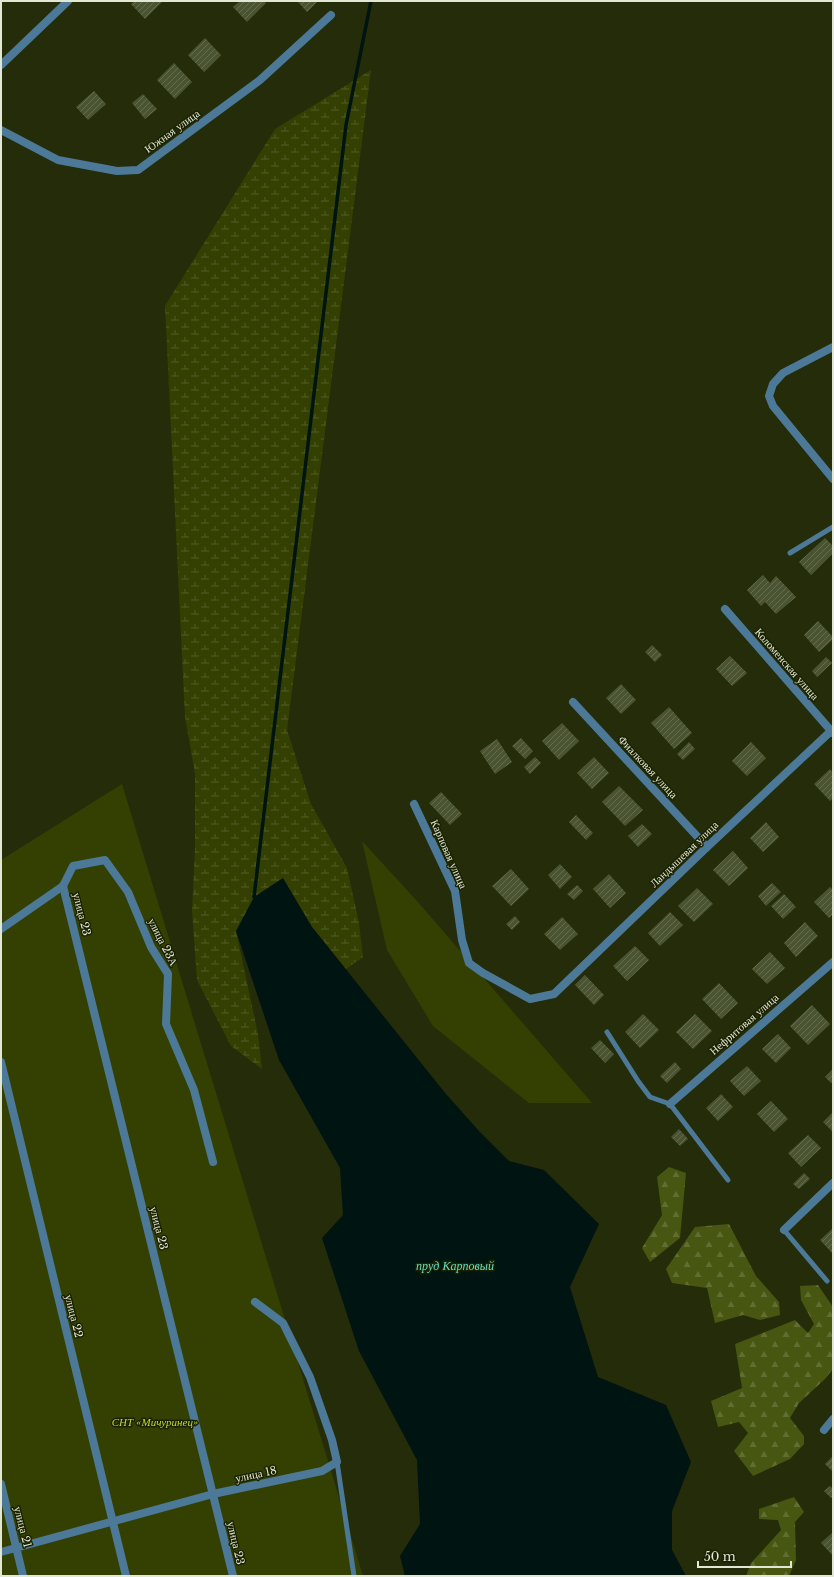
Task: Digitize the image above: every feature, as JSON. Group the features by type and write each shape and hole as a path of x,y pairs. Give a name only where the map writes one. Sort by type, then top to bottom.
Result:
{"street":[{"path":"1,65 68,1"},
{"name":"Южная улица","path":"1,130 58,160 117,171 138,170 260,80 331,15"},
{"path":"833,347 783,373 773,384 769,396 773,406 833,479"},
{"name":"Коломенская улица","path":"725,609 832,732"},
{"name":"Фиалковая улица","path":"573,702 707,847"},
{"name":"Ландышевая улица","path":"554,994 707,847 832,732"},
{"name":"Карповая улица","path":"414,804 455,891 462,940 469,963 483,973 530,999 554,994"},
{"name":"улица 23А","path":"64,886 74,866 105,860 128,892 151,947 168,974 166,1024 194,1090 214,1162"},
{"path":"1,929 64,886"},
{"name":"улица 23","path":"64,886 232,1576"},
{"name":"Нефритовая улица","path":"670,1104 833,962"},
{"name":"улица 22","path":"1,1062 126,1576"},
{"path":"784,1230 833,1183"},
{"path":"255,1302 283,1324 297,1350 310,1377 332,1440 337,1462"},
{"path":"824,1430 833,1418"},
{"name":"улица 18","path":"1,1552 213,1494 322,1471 337,1462"},
{"name":"улица 21","path":"1,1484 23,1576"}],"lane":[{"path":"790,553 833,527"},
{"path":"607,1032 638,1082 650,1097 670,1104 728,1180"},
{"path":"784,1230 827,1281"},
{"path":"337,1462 354,1576"}],"green space":[{"path":"371,70 287,730 311,804 347,868 359,923 363,957 346,969 312,927 236,931 258,1034 262,1069 231,1046 197,980 192,911 195,848 195,773 185,717 165,306 275,129"},
{"name":"СНТ «Мичуринец»","path":"122,784 363,1576 1,1576 1,860"},
{"path":"362,841 417,901 592,1103 529,1103 433,1026 387,950"},
{"path":"669,1167 686,1173 680,1238 650,1262 642,1248 662,1215 657,1177"},
{"path":"729,1224 756,1276 779,1302 780,1315 760,1320 743,1315 715,1323 707,1288 672,1283 666,1269 695,1227"},
{"path":"818,1285 833,1307 833,1369 825,1379 799,1403 790,1418 804,1436 804,1444 790,1459 753,1476 734,1451 748,1433 739,1422 718,1427 711,1401 742,1388 735,1344 795,1320 808,1333 814,1324 801,1300 800,1286"},
{"path":"794,1497 804,1512 795,1522 796,1560 789,1576 746,1576 751,1563 781,1530 778,1520 759,1519 759,1509"}],"water":[{"name":"пруд Карповый","path":"283,878 312,927 446,1094 479,1131 509,1161 544,1170 599,1224 570,1287 598,1377 666,1405 691,1462 672,1511 672,1550 686,1576 405,1576 400,1556 420,1524 417,1460 359,1351 322,1238 343,1215 340,1168 279,1060 236,931 254,897"}],"building":[{"path":"134,1 163,1 145,19 131,4"},
{"path":"240,1 264,1 266,3 247,22 233,7"},
{"path":"297,1 318,1 307,12"},
{"path":"205,38 221,55 204,72 188,55"},
{"path":"174,63 192,82 175,99 157,80"},
{"path":"94,91 106,104 88,120 76,107"},
{"path":"143,94 157,109 145,119 132,103"},
{"path":"825,538 833,546 833,553 811,575 799,562"},
{"path":"763,575 770,583 776,576 796,597 776,614 765,602 761,606 747,590"},
{"path":"818,621 833,637 833,639 819,652 804,635"},
{"path":"652,645 662,655 655,662 645,652"},
{"path":"730,656 747,673 732,686 716,669"},
{"path":"826,657 832,663 817,677 812,671"},
{"path":"621,684 636,700 621,714 606,698"},
{"path":"669,707 692,733 674,749 651,723"},
{"path":"562,723 579,741 559,760 542,741"},
{"path":"521,738 533,751 525,759 512,746"},
{"path":"497,739 512,762 495,774 480,751"},
{"path":"689,742 695,749 683,760 677,754"},
{"path":"751,742 766,758 747,776 732,761"},
{"path":"535,757 541,763 530,774 524,767"},
{"path":"594,757 609,773 592,789 577,773"},
{"path":"830,769 833,773 833,798 830,801 814,784"},
{"path":"619,786 643,810 625,826 602,802"},
{"path":"441,792 462,814 450,825 429,803"},
{"path":"576,815 593,833 586,840 569,822"},
{"path":"766,822 779,837 763,852 750,838"},
{"path":"642,824 652,834 638,847 628,836"},
{"path":"733,851 748,868 729,886 713,870"},
{"path":"560,864 572,877 560,889 548,875"},
{"path":"511,869 529,889 511,906 492,886"},
{"path":"609,874 626,893 610,908 593,889"},
{"path":"772,883 781,892 766,906 758,896"},
{"path":"577,885 583,891 574,900 567,894"},
{"path":"830,887 833,890 833,914 829,918 814,902"},
{"path":"697,888 713,904 694,922 678,906"},
{"path":"784,894 796,907 783,919 771,906"},
{"path":"670,912 683,925 660,946 648,933"},
{"path":"515,916 520,922 512,930 506,924"},
{"path":"562,917 578,934 560,950 544,934"},
{"path":"805,922 818,936 796,957 784,943"},
{"path":"635,946 649,960 627,981 613,966"},
{"path":"770,952 785,968 767,984 752,969"},
{"path":"585,975 604,995 594,1005 575,985"},
{"path":"719,983 738,1003 721,1019 702,999"},
{"path":"812,1005 830,1024 808,1045 790,1026"},
{"path":"643,1014 659,1030 640,1048 625,1032"},
{"path":"695,1014 712,1031 693,1049 676,1032"},
{"path":"778,1034 791,1048 776,1063 762,1049"},
{"path":"600,1040 614,1054 605,1063 591,1048"},
{"path":"675,1062 681,1069 667,1083 660,1076"},
{"path":"747,1066 761,1081 744,1096 730,1081"},
{"path":"833,1069 833,1081 831,1083 825,1077"},
{"path":"721,1094 733,1107 718,1121 706,1108"},
{"path":"771,1101 788,1119 774,1132 757,1114"},
{"path":"833,1112 833,1132 823,1122"},
{"path":"679,1129 688,1139 680,1146 671,1137"},
{"path":"808,1135 821,1148 801,1167 788,1153"},
{"path":"804,1173 810,1179 799,1189 793,1184"},
{"path":"833,1228 833,1252 832,1253 820,1240"},
{"path":"833,1456 833,1472 825,1464"},
{"path":"830,1486 833,1489 833,1496 831,1498 824,1491"},
{"path":"833,1532 833,1556 821,1543"}],"waterway":[{"path":"254,897 346,125 371,1"}]}
